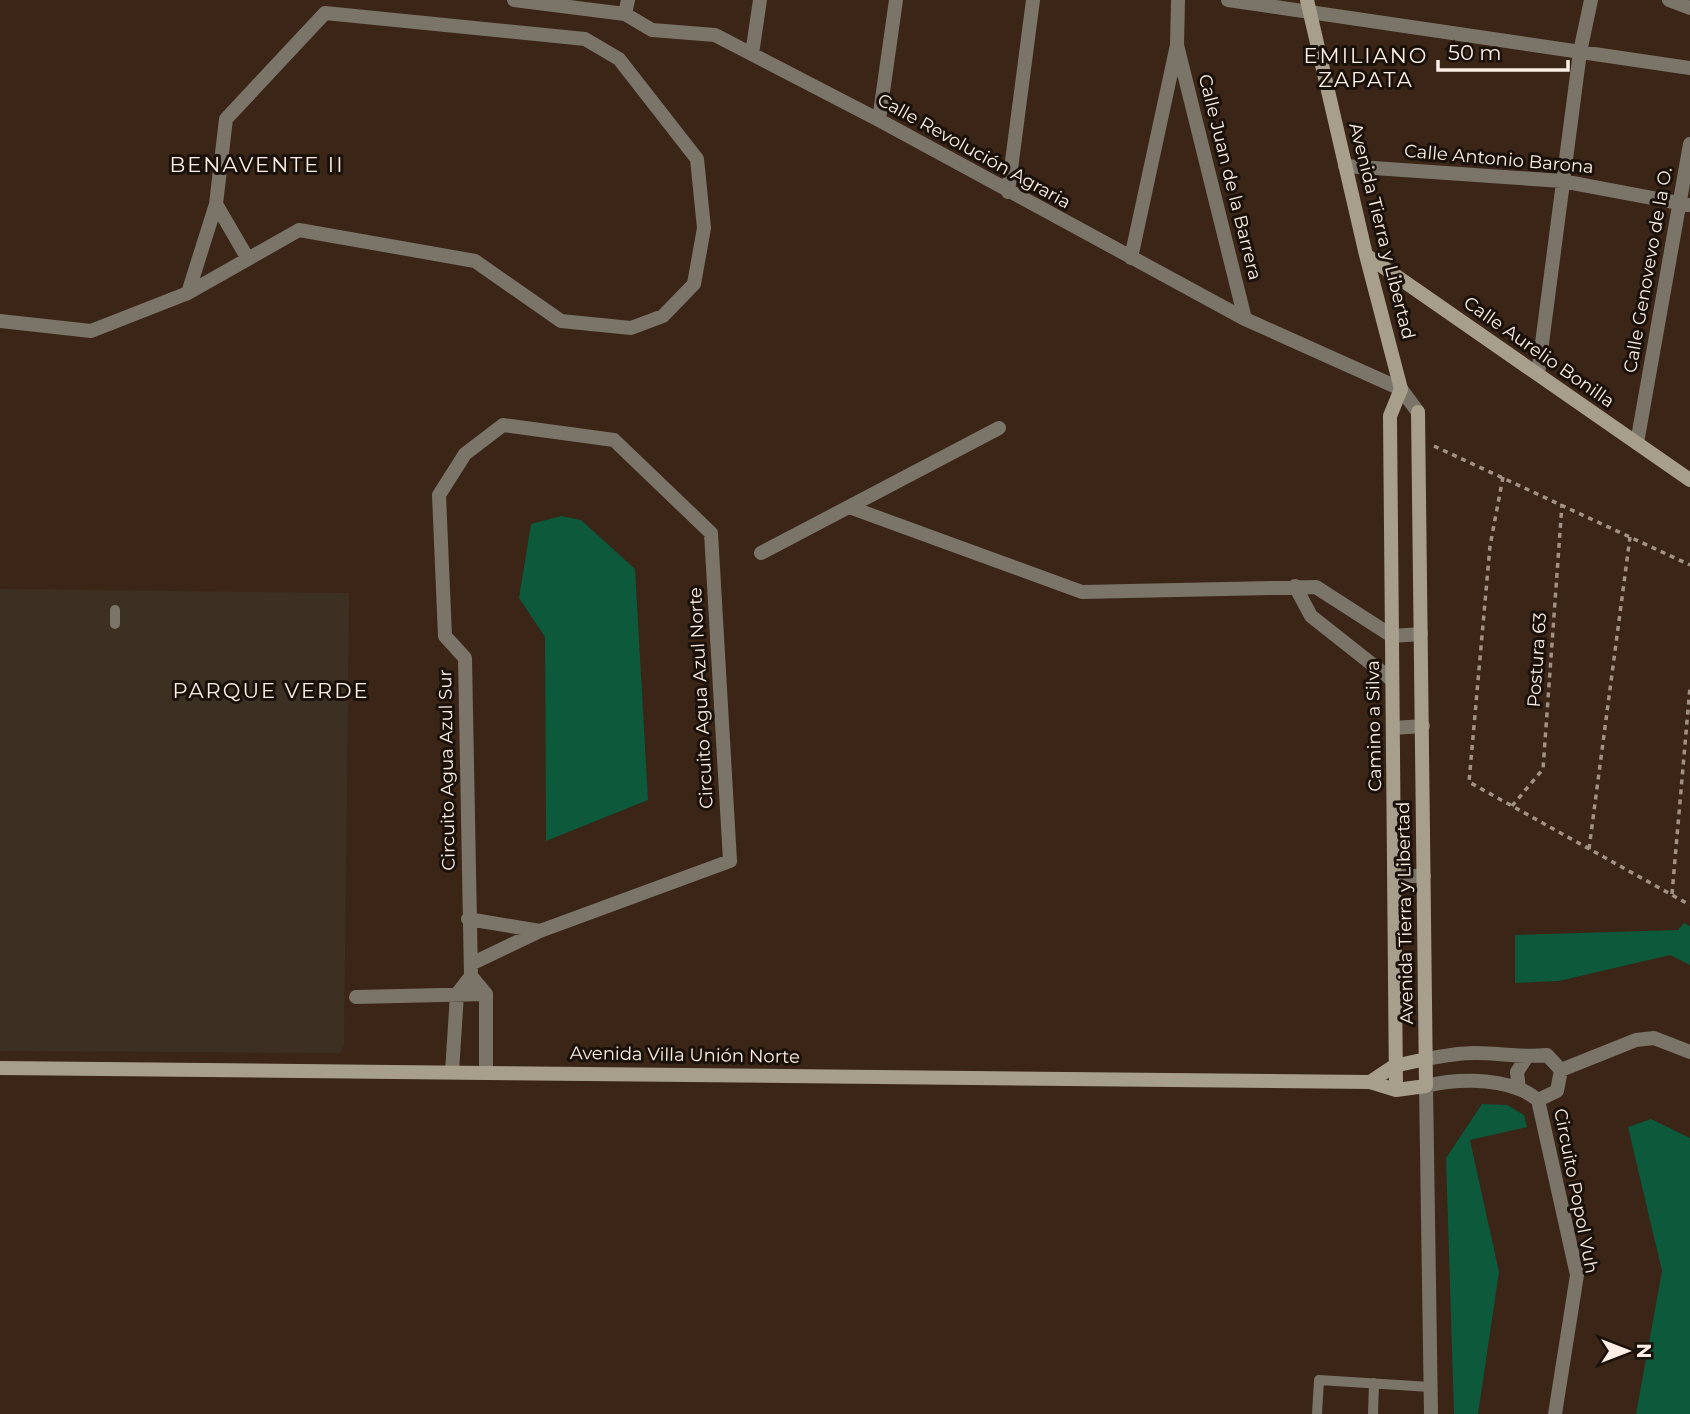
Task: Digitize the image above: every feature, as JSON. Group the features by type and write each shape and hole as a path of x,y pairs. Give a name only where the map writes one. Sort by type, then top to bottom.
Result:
{"street":[{"name":"Calle Revolución Agraria","path":"514,0 627,7 652,30 715,35 879,120 1245,319 1401,389"},
{"path":"752,54 760,0"},
{"path":"879,120 895,0"},
{"path":"1008,192 1033,0"},
{"name":"Calle Juan de la Barrera","path":"1131,258 1177,45 1178,0"},
{"path":"1227,0 1308,6 1690,68"},
{"path":"1538,374 1580,52 1591,0"},
{"path":"1669,0 1690,8"},
{"name":"Avenida Tierra y Libertad","path":"1308,6 1401,389 1418,412 1431,1414"},
{"path":"0,321 91,331 188,293 299,230 475,261 561,321 631,328 663,316 694,284 704,228 697,159 618,59 585,39 325,13 226,118 216,204 188,293"},
{"name":"Calle Juan de la Barrera","path":"1177,45 1245,319"},
{"name":"Calle Genovevo de la O.","path":"1637,443 1685,203 1690,144"},
{"name":"Calle Antonio Barona","path":"1346,166 1562,181 1685,203"},
{"path":"216,204 248,259"},
{"name":"Calle Aurelio Bonilla","path":"1367,255 1690,480"},
{"name":"Camino a Silva","path":"1395,1090 1390,416 1401,389"},
{"name":"Circuito Agua Azul Sur","path":"471,970 465,658 444,636 439,495 465,454 503,425 614,440 711,533"},
{"path":"761,552 999,428"},
{"path":"849,507 1082,592 1317,587 1391,636 1420,634"},
{"name":"Circuito Agua Azul Norte","path":"540,931 730,861 711,533"},
{"path":"1296,586 1311,617 1392,680"},
{"path":"1394,727 1423,726"},
{"path":"1395,876 1424,876"},
{"path":"468,919 540,931"},
{"path":"452,1072 457,993 471,970 540,931"},
{"path":"471,970 486,994 486,1073"},
{"path":"356,997 486,994"},
{"path":"1370,1082 1394,1066 1445,1055 1476,1053 1526,1058 1547,1055 1562,1070 1645,1039 1668,1041 1690,1052"},
{"path":"1519,1089 1517,1072 1526,1058"},
{"name":"Avenida Villa Unión Norte","path":"0,1068 1370,1082 1395,1090 1426,1086"},
{"name":"Circuito Popol Vuh","path":"1538,1100 1558,1091 1562,1070"},
{"name":"Circuito Popol Vuh","path":"1426,1086 1448,1081 1478,1081 1519,1089 1538,1100 1577,1275 1555,1414"}],"lane":[{"path":"115,610 115,624"},
{"path":"1317,1414 1319,1380 1430,1387"},
{"path":"1373,1414 1374,1383"}],"path":[{"path":"1419,439 1690,565"},
{"path":"1503,477 1490,546 1469,782 1690,905"},
{"name":"Postura 63","path":"1512,806 1543,769 1562,504"},
{"path":"1589,849 1630,537"},
{"path":"1672,895 1690,687"}],"shaded area":[{"path":"0,589 349,593 344,1046 340,1053 0,1051"}],"green space":[{"path":"561,516 581,520 635,569 648,800 546,841 545,637 519,598 531,524"},
{"path":"1684,923 1690,926 1690,965 1670,955 1559,981 1515,983 1515,935 1678,930"},
{"path":"1482,1104 1507,1105 1524,1115 1527,1127 1470,1140 1499,1272 1478,1414 1454,1414 1446,1158"},
{"path":"1651,1119 1690,1138 1690,1414 1636,1414 1662,1271 1628,1127"}],"district":[{"name":"EMILIANO ZAPATA","path":"1366,68"},
{"name":"BENAVENTE II","path":"257,165"},
{"name":"PARQUE VERDE","path":"271,691"}]}
